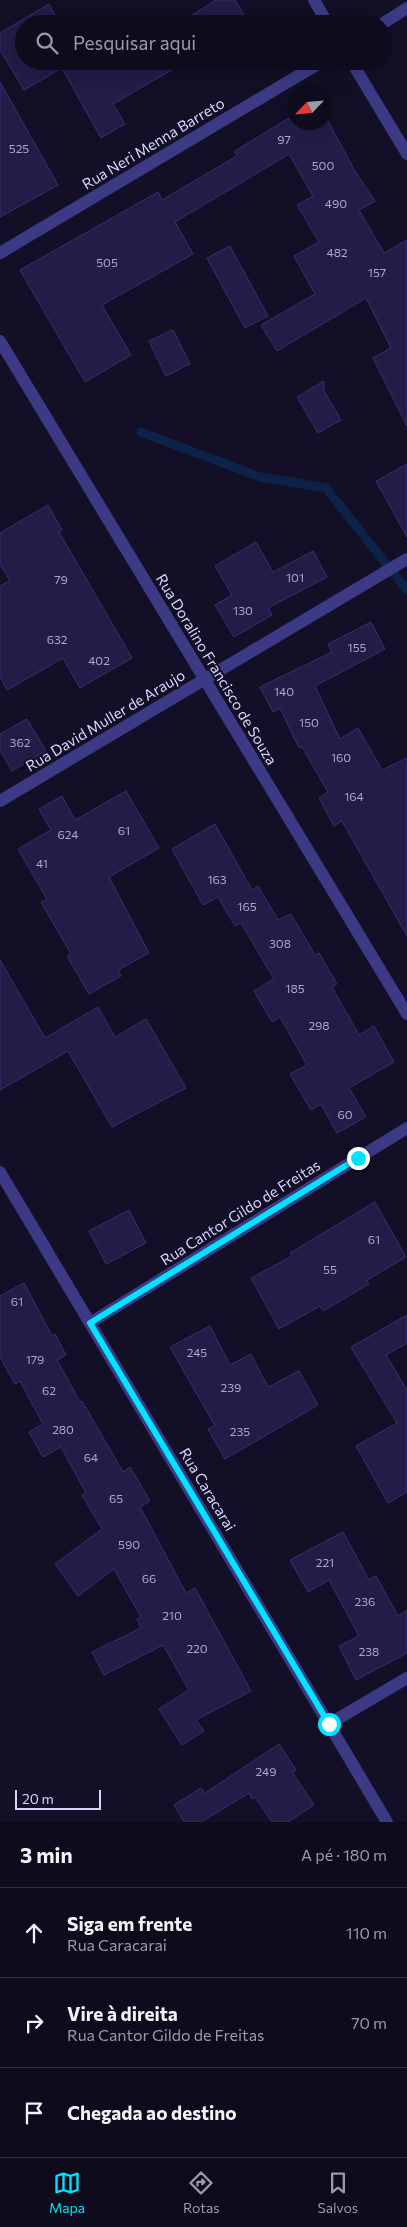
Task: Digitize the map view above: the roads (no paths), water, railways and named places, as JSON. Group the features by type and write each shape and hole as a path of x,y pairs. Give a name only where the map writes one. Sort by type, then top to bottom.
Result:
{"street":[{"path":"314,0 323,15"},
{"path":"392,18 407,8"},
{"name":"Rua Neri Menna Barreto","path":"0,253 309,70"},
{"path":"356,70 407,154"},
{"name":"Rua Doralino Francisco de Souza","path":"0,341 407,1014"},
{"name":"Rua David Muller de Araujo","path":"0,801 407,560"},
{"name":"Rua Cantor Gildo de Freitas","path":"90,1323 407,1128"},
{"name":"Rua Caracarai","path":"0,1172 387,1822"},
{"path":"329,1724 407,1678"}],"waterway":[{"path":"141,432 260,477 326,488 407,590"}]}
